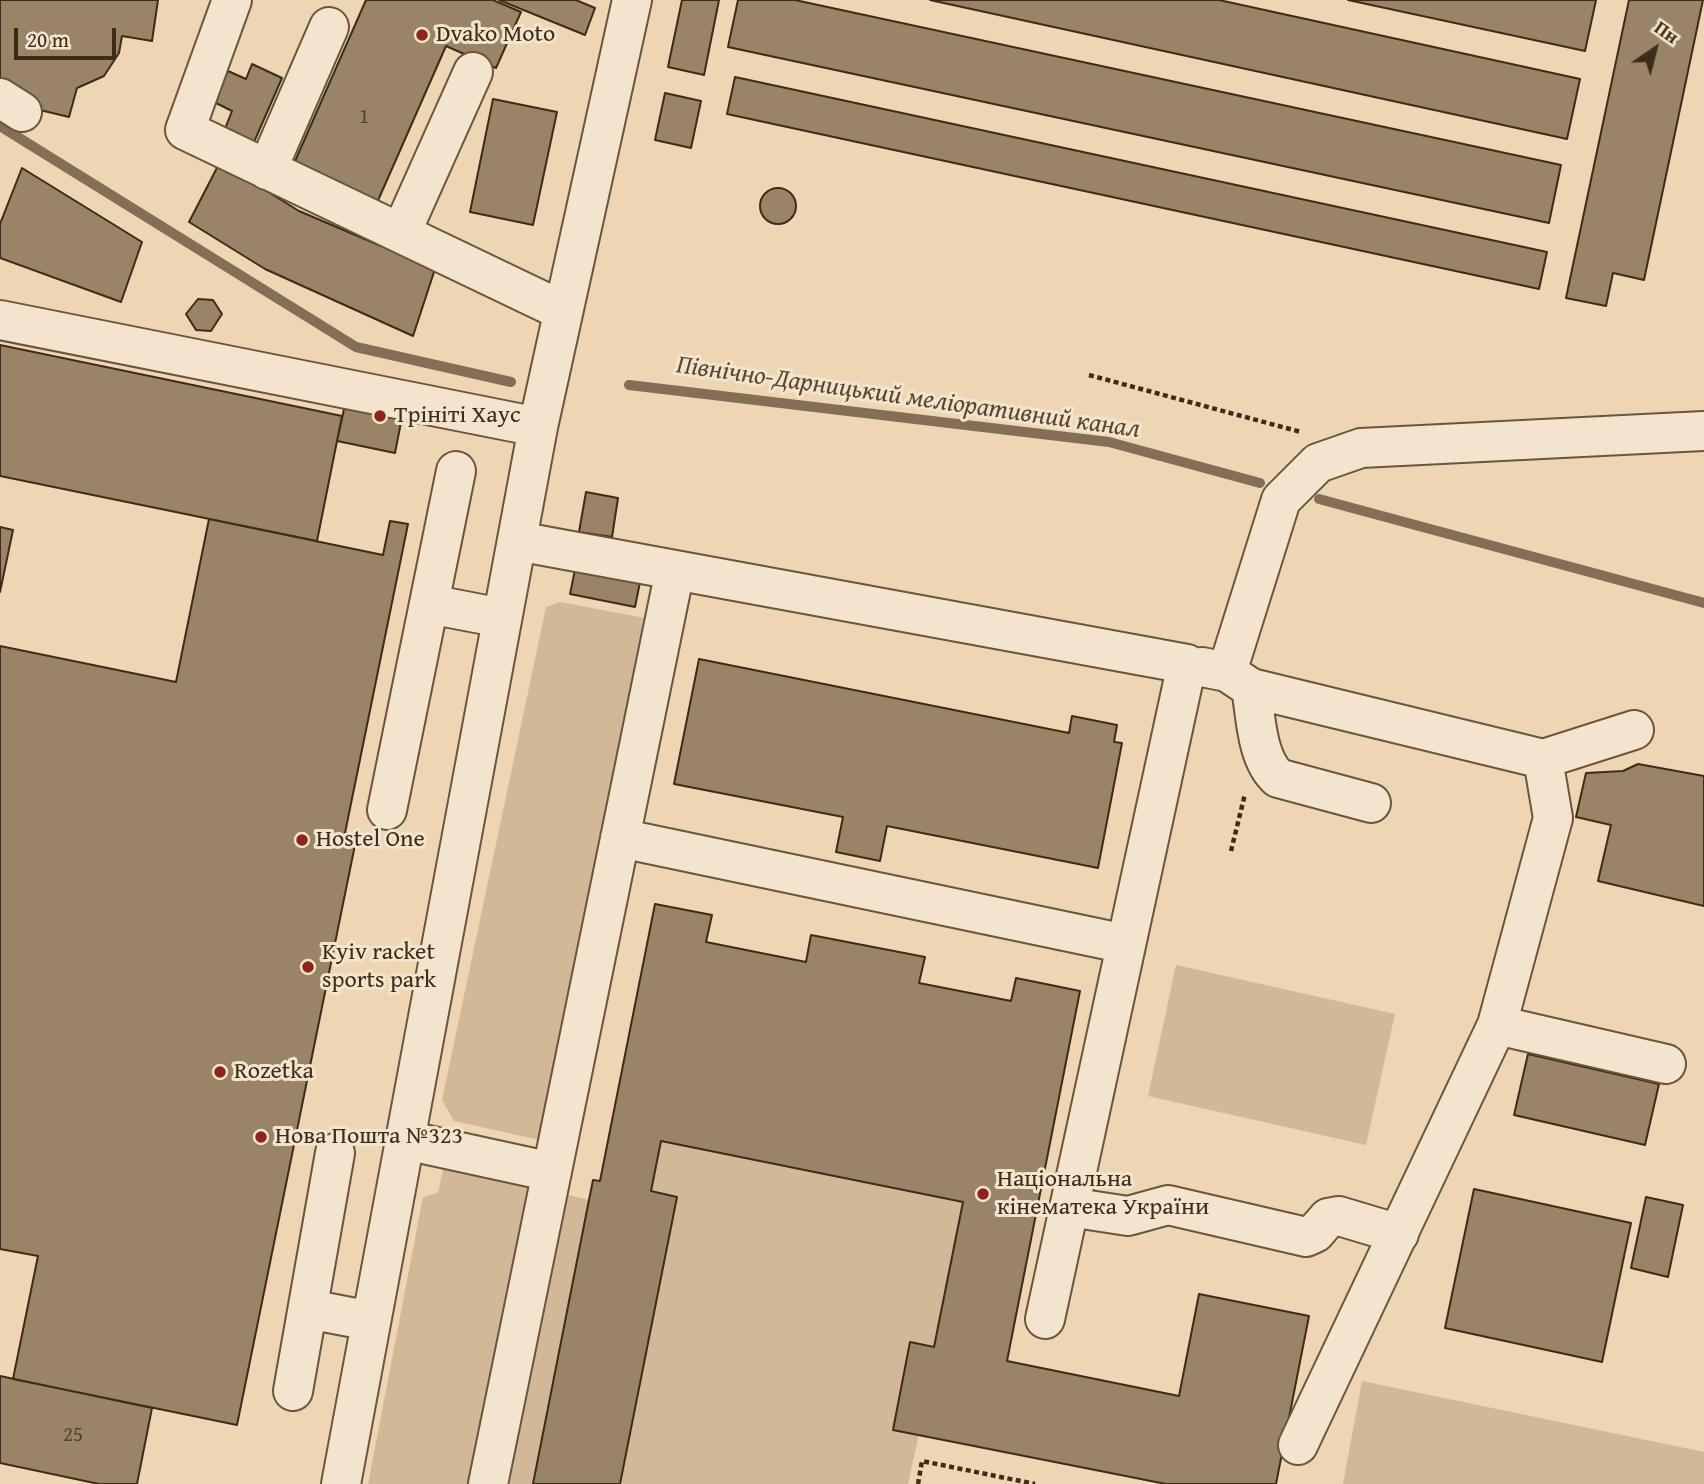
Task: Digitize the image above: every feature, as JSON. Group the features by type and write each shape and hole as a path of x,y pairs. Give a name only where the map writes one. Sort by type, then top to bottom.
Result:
{"lane":[{"path":"232,0 186,130 563,311"},
{"path":"341,1484 538,427 632,0"},
{"path":"267,170 328,27"},
{"path":"401,233 473,72"},
{"path":"0,320 538,427"},
{"path":"1371,803 1278,778 1266,762 1239,680 1281,500 1318,463 1361,448 1688,432 1704,401"},
{"path":"387,810 456,471"},
{"path":"517,541 1187,664 1544,759 1634,730"},
{"path":"488,1484 675,570"},
{"path":"429,604 502,618"},
{"path":"1045,1318 1187,664"},
{"path":"1298,1445 1497,1025 1553,818 1544,759"},
{"path":"621,838 1126,944"},
{"path":"1497,1025 1666,1064"},
{"path":"405,1140 552,1172"},
{"path":"293,1391 335,1153"},
{"path":"1069,1207 1128,1216 1168,1205 1306,1237 1315,1233 1328,1218 1339,1216 1399,1234"},
{"path":"307,1309 371,1321"}],"path":[{"path":"1089,375 1309,434"},
{"path":"1231,851 1247,785 1266,762"},
{"path":"918,1484 922,1461 1035,1484"}],"shaded area":[{"path":"560,602 656,620 540,1140 454,1121 442,1100 546,607"},
{"path":"1176,965 1395,1014 1366,1145 1148,1096"},
{"path":"661,1141 963,1202 934,1347 911,1342 919,1434 908,1484 620,1484 677,1197 651,1191"},
{"path":"444,1165 589,1200 533,1484 368,1484 423,1197 438,1193"},
{"path":"1362,1381 1704,1452 1704,1484 1343,1484"}],"building":[{"path":"0,0 158,0 152,41 122,36 119,53 104,76 77,88 69,117 19,105 0,92"},
{"path":"366,0 493,0 521,12 496,68 446,46 376,205 292,168"},
{"path":"499,0 576,0 595,8 585,35"},
{"path":"682,0 719,0 704,75 668,67"},
{"path":"738,0 795,0 1561,165 1549,223 728,47"},
{"path":"930,0 1219,0 1580,79 1567,139"},
{"path":"1348,0 1596,0 1585,51"},
{"path":"1629,0 1703,0 1644,280 1613,273 1606,306 1566,298"},
{"path":"252,64 282,78 251,149 222,136 232,111 214,102 228,71 246,79"},
{"path":"735,77 1547,252 1539,289 727,114"},
{"path":"665,93 701,101 691,148 655,140"},
{"path":"493,99 557,112 533,225 470,212"},
{"path":"220,162 299,211 435,269 413,336 265,269 189,222"},
{"path":"22,168 142,242 121,302 0,258 0,224"},
{"path":"778,188 791,193 796,206 791,219 778,224 765,219 760,206 765,193"},
{"path":"198,299 213,300 222,314 211,331 196,330 186,314"},
{"path":"0,345 342,416 317,541 0,476"},
{"path":"346,400 403,412 395,453 337,441"},
{"path":"586,492 618,498 612,537 579,532"},
{"path":"209,519 383,555 390,521 408,524 345,833 357,835 237,1425 13,1379 38,1256 0,1249 0,646 176,682"},
{"path":"0,527 13,530 0,592"},
{"path":"576,565 641,577 635,607 570,594"},
{"path":"699,659 1069,733 1072,716 1117,725 1114,742 1122,743 1098,868 887,826 880,861 836,852 843,817 674,784"},
{"path":"1638,764 1704,776 1704,906 1598,881 1611,825 1576,817 1586,773 1623,771"},
{"name":"Національна кінематека України","path":"655,904 712,915 706,942 806,962 811,935 925,957 919,983 1011,1001 1016,978 1080,991 1007,1361 1179,1396 1199,1294 1309,1316 1276,1484 1166,1484 893,1430 910,1342 934,1347 963,1202 661,1141 651,1191 677,1197 620,1484 533,1484 593,1180 600,1181"},
{"path":"1528,1054 1659,1084 1645,1145 1514,1115"},
{"path":"1474,1189 1631,1223 1602,1362 1445,1328"},
{"path":"1646,1197 1683,1205 1668,1277 1631,1268"},
{"path":"0,1376 152,1408 137,1484 99,1484 0,1463"}],"waterway":[{"name":"Північно-Дарницький меліоративний канал","path":"0,126 356,347 511,382"},
{"name":"Північно-Дарницький меліоративний канал","path":"629,385 1109,442 1260,483"},
{"name":"Північно-Дарницький меліоративний канал","path":"1319,499 1704,603"}],"place":[{"name":"Dvako Moto","path":"422,35"},
{"name":"Трініті Хаус","path":"380,416"},
{"name":"Hostel One","path":"302,840"},
{"name":"Kyiv racket sports park","path":"308,967"},
{"name":"Rozetka","path":"220,1072"},
{"name":"Нова Пошта №323","path":"261,1137"},
{"name":"Національна кінематека України","path":"983,1194"}]}
